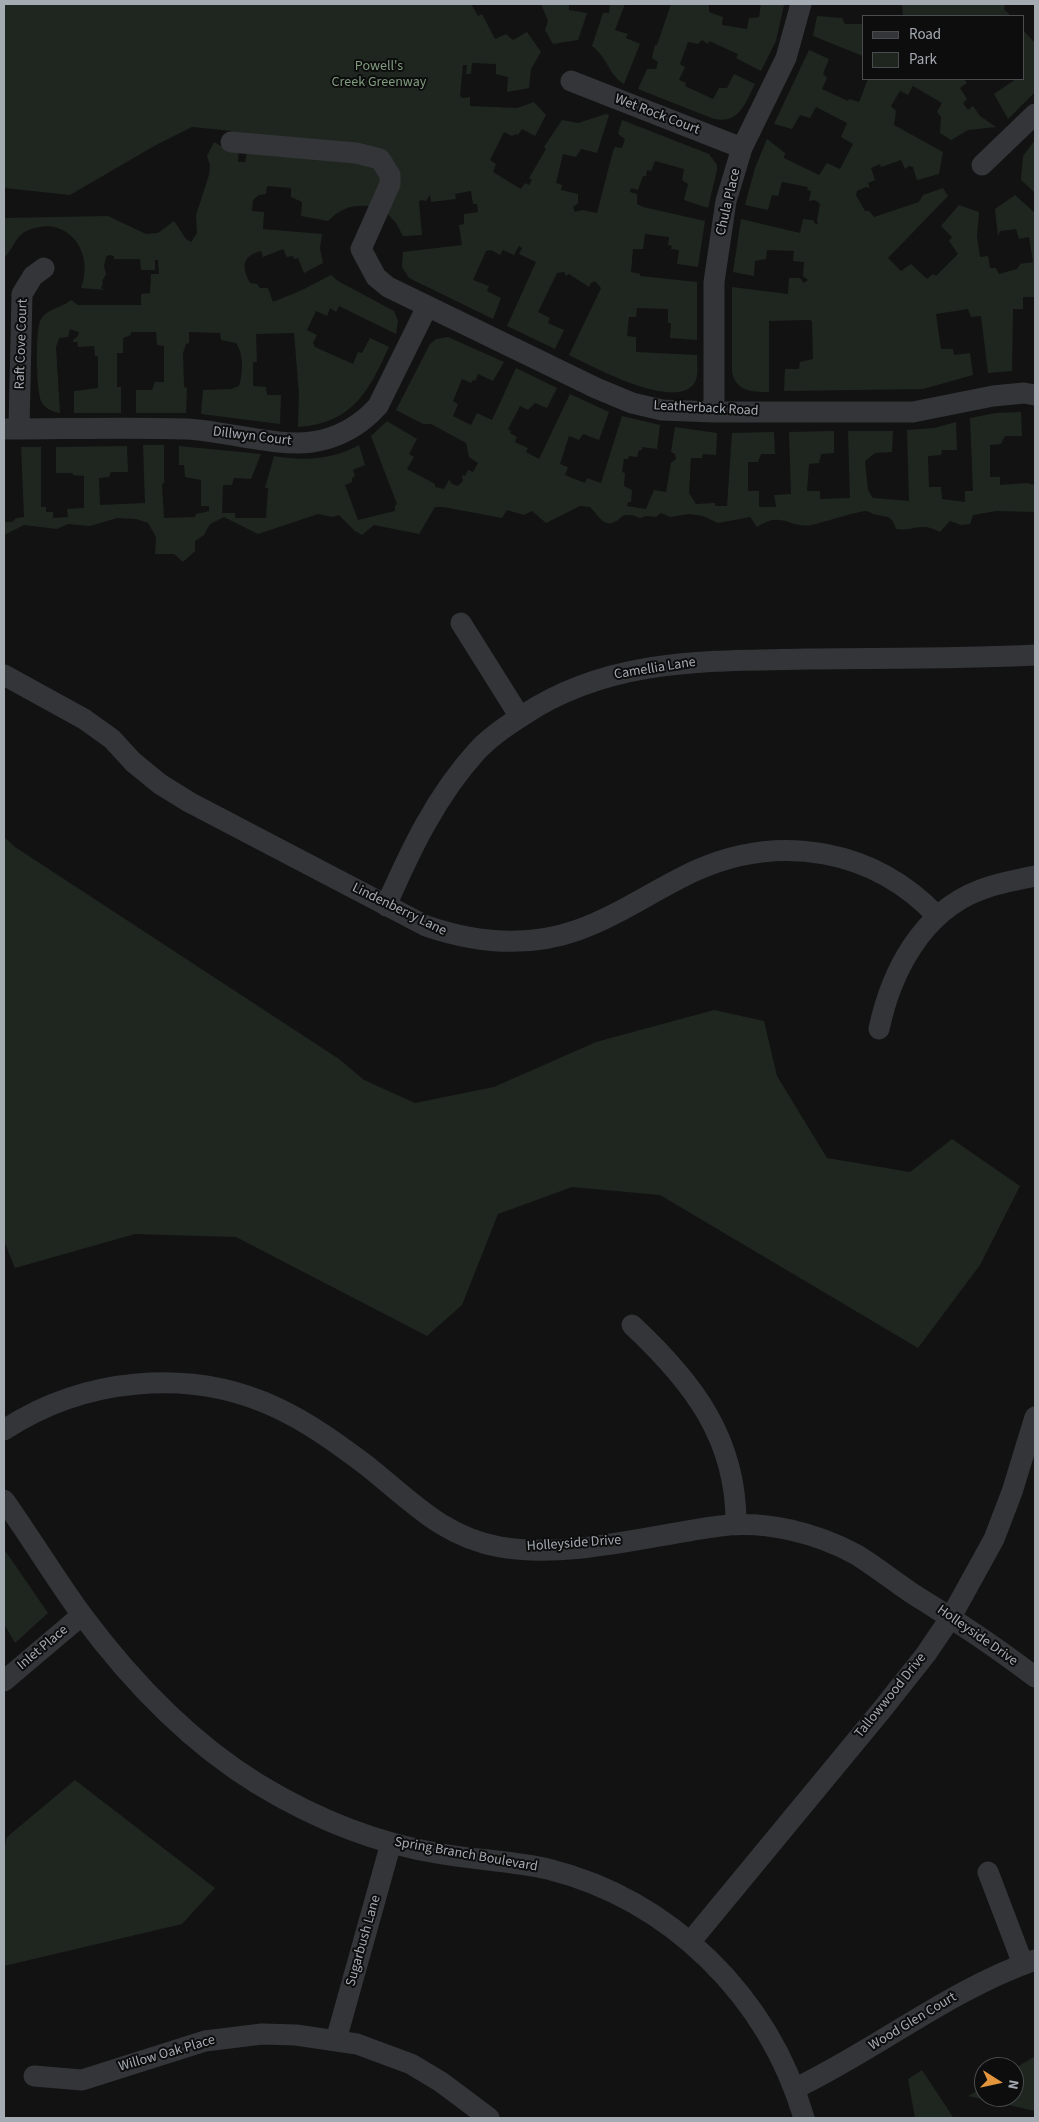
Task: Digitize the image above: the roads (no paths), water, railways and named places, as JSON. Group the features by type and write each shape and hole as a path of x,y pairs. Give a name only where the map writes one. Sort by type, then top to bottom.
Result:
{"street":[{"name":"Chula Place","path":"714,412 715,279 726,201 742,148 786,58 801,4"},
{"name":"Wet Rock Court","path":"571,81 742,148"},
{"path":"982,165 1035,114"},
{"name":"Leatherback Road","path":"239,149 356,154 380,159 390,175 390,184 361,249 376,277 388,288 596,388 632,403 662,410 714,412 913,412 993,396 1024,393 1035,395"},
{"name":"Raft Cove Court","path":"12,429 22,294 33,276 44,268"},
{"name":"Dillwyn Court","path":"12,429 188,429 296,443 327,439 354,428 378,406 427,307"},
{"path":"461,623 520,717"},
{"name":"Camellia Lane","path":"386,906 405,862 428,820 454,780 478,750 520,717 568,690 595,680 642,668 690,662 963,659 1035,655"},
{"name":"Lindenberry Lane","path":"4,675 84,719 112,739 133,762 160,784 189,802 386,906 426,926 454,936 488,942 541,940 577,931 605,919 655,890 698,870 736,855 763,850 789,849 821,853 849,860 875,870 911,892 937,916"},
{"path":"879,1030 888,994 903,962 918,937 937,916 961,899 980,890 1035,876"},
{"path":"632,1325 660,1351 684,1379 717,1430 734,1479 736,1525"},
{"name":"Holleyside Drive","path":"4,1430 30,1414 62,1400 96,1390 163,1382 195,1384 252,1397 285,1412 336,1443 368,1467 420,1512 445,1527 472,1539 500,1547 552,1549 596,1546 736,1525 777,1528 806,1534 833,1543 859,1557 951,1617 1035,1677"},
{"name":"Tallowwood Drive","path":"691,1941 886,1704 926,1654 951,1617 994,1539 1012,1492 1035,1417"},
{"name":"Spring Branch Boulevard","path":"4,1500 82,1615 144,1690 182,1728 219,1758 258,1785 300,1808 350,1829 391,1843 442,1854 509,1861 549,1870 588,1882 636,1903 659,1917 691,1941 735,1989 758,2021 778,2055 794,2089 804,2118"},
{"name":"Inlet Place","path":"4,1681 82,1615"},
{"name":"Sugarbush Lane","path":"336,2040 391,1843"},
{"path":"988,1872 1029,1962"},
{"name":"Wood Glen Court","path":"794,2089 837,2068 971,1987 1029,1962"},
{"name":"Willow Oak Place","path":"34,2076 82,2080 162,2054 220,2038 262,2034 296,2035 336,2040 378,2050 410,2064 441,2082 490,2118"}],"park label":[{"name":"Powell's Creek Greenway","path":"379,76"}]}
